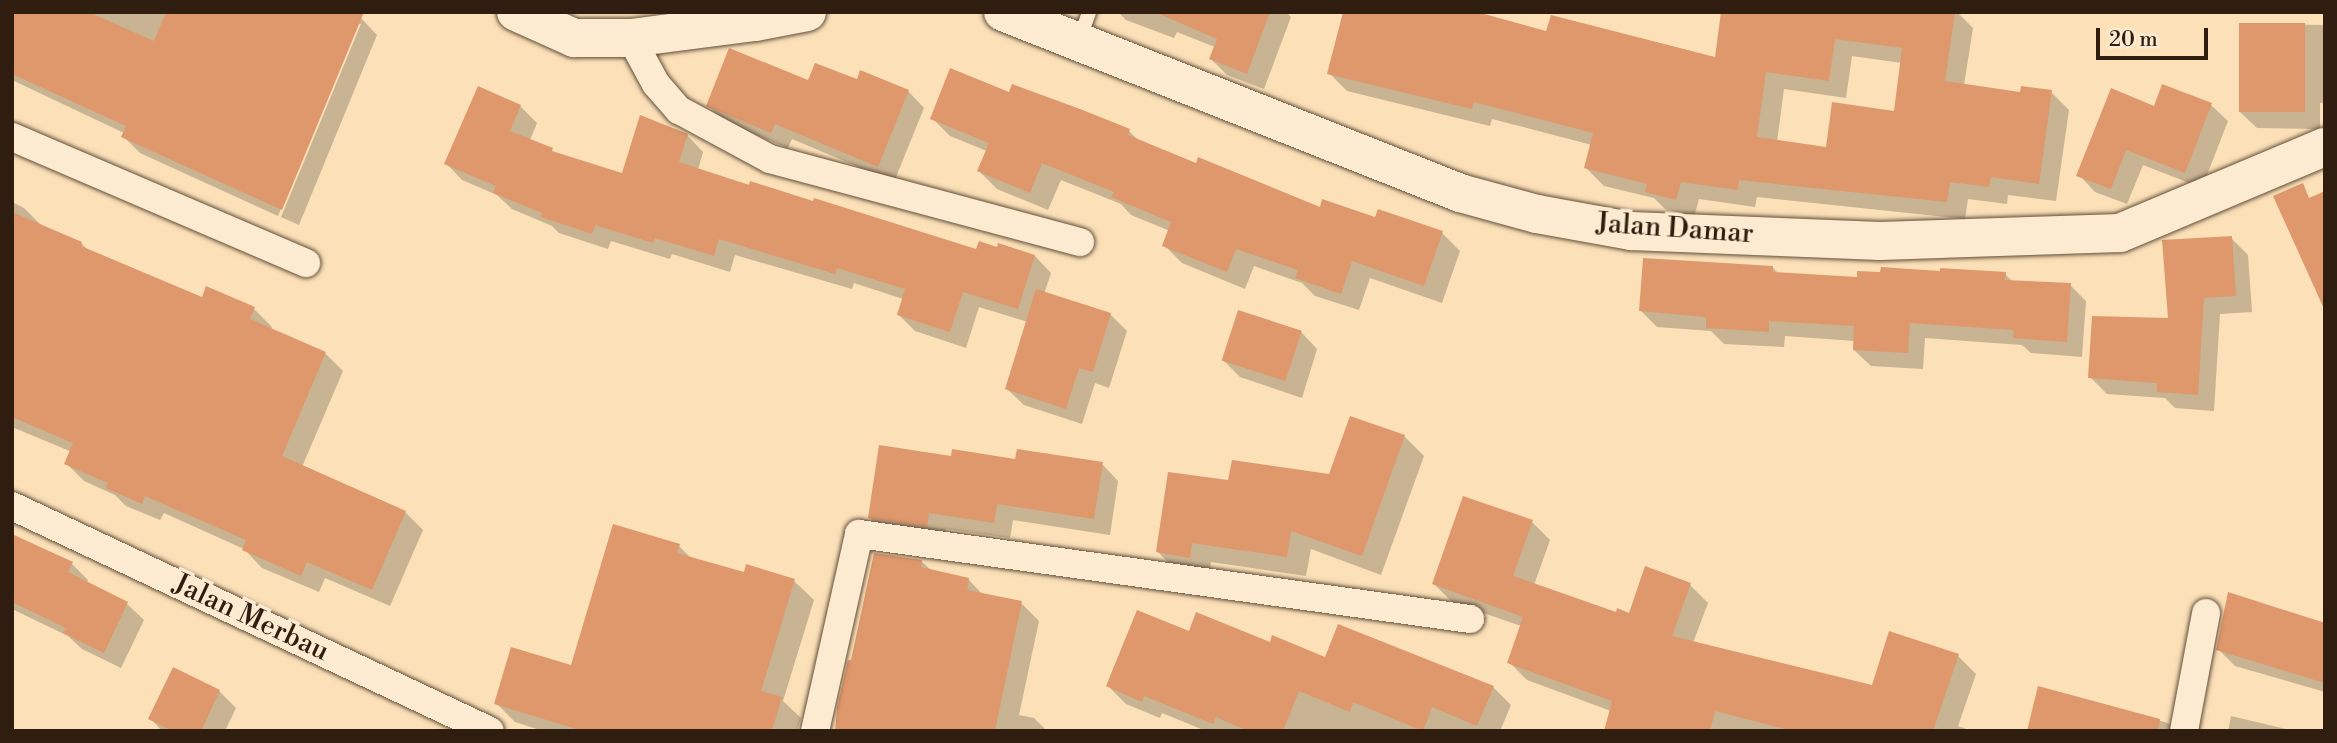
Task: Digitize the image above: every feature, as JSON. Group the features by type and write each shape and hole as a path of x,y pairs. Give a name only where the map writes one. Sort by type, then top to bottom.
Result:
{"street":[{"path":"516,12 574,38 631,38 755,22 807,12"},
{"name":"Jalan Damar","path":"1003,12 1084,27 1460,193 1537,214 1631,231 1880,241 2120,233 2325,147"},
{"path":"631,38 656,84 679,110 770,159 1080,242"},
{"path":"12,137 306,263"},
{"name":"Jalan Merbau","path":"12,506 490,731"},
{"path":"815,731 859,534 1471,619"},
{"path":"2184,731 2206,613"}],"building":[{"path":"12,12 88,12 154,41 166,12 364,12 282,210 121,137 126,126 12,74"},
{"path":"1155,12 1270,12 1247,74 1209,59 1217,39"},
{"path":"1343,12 1477,12 1546,31 1551,15 1715,57 1721,12 1955,12 1945,81 2020,92 2021,86 2052,90 2039,184 1991,177 1989,187 1950,182 1947,202 1739,180 1738,190 1681,182 1676,200 1645,192 1647,184 1584,168 1593,133 1474,102 1472,109 1327,74","holes":["1835,39 1902,48 1894,111 1832,102 1826,147 1757,137 1766,72 1829,81"]},
{"path":"2239,23 2305,23 2305,112 2239,112"},
{"path":"729,48 808,80 815,63 857,79 860,70 909,90 878,167 775,124 771,133 706,106"},
{"path":"950,68 1009,92 1012,84 1080,109 1130,129 1128,135 1196,163 1198,157 1320,207 1322,199 1375,217 1378,209 1443,231 1424,286 1352,261 1341,294 1295,278 1298,270 1236,249 1227,272 1162,246 1171,222 1111,197 1114,192 1042,163 1030,193 977,171 989,143 930,119"},
{"path":"2162,84 2212,103 2185,173 2126,150 2111,189 2076,176 2111,88 2154,106"},
{"path":"478,86 521,105 510,131 553,148 552,151 622,173 640,115 688,134 679,162 749,185 750,181 813,201 814,198 976,249 979,241 997,247 998,243 1035,255 1018,309 963,292 950,332 897,315 905,289 837,268 835,274 719,239 714,256 655,238 653,243 595,225 592,234 541,217 542,213 493,193 496,186 444,164"},
{"path":"2303,183 2309,198 2325,191 2325,311 2273,196"},
{"path":"12,212 82,242 81,246 202,297 206,286 255,307 250,319 326,352 282,456 406,511 372,590 307,562 301,576 242,550 246,540 145,496 142,504 106,488 108,483 64,464 73,443 12,417"},
{"path":"2232,236 2236,296 2204,298 2198,395 2157,392 2157,383 2088,378 2092,316 2168,318 2162,240"},
{"path":"1643,258 1773,266 1773,272 1857,277 1857,271 1880,272 1881,267 1940,271 1940,268 2006,272 2005,280 2071,283 2067,342 2013,338 2014,330 1910,323 1908,353 1853,350 1854,326 1769,321 1769,332 1706,328 1706,317 1639,311"},
{"path":"1036,289 1111,313 1093,372 1079,368 1066,409 1005,389"},
{"path":"1238,310 1302,331 1285,381 1222,360"},
{"path":"1350,416 1405,435 1362,556 1291,531 1287,557 1192,543 1190,558 1156,552 1168,472 1228,480 1232,460 1329,474"},
{"path":"879,445 951,456 952,449 1015,459 1017,449 1103,462 1094,519 997,504 994,523 929,513 927,527 868,518"},
{"path":"1463,496 1533,520 1513,576 1616,612 1617,608 1629,613 1645,566 1691,583 1672,636 1872,685 1889,631 1959,654 1933,731 1793,731 1715,711 1710,731 1604,731 1612,701 1507,663 1523,617 1432,584"},
{"path":"613,524 680,544 677,553 744,572 746,564 795,579 761,691 782,697 772,731 583,731 494,704 511,647 571,665"},
{"path":"12,534 73,562 68,572 128,602 104,653 63,633 66,628 12,602"},
{"path":"874,553 922,560 921,567 969,578 967,590 1022,601 995,731 835,731 837,708 848,660 851,660"},
{"path":"2228,592 2325,623 2325,683 2216,650"},
{"path":"1137,610 1189,631 1196,612 1270,642 1272,635 1325,657 1338,624 1494,686 1477,726 1432,707 1423,731 1353,702 1350,712 1299,691 1283,731 1248,731 1216,717 1213,724 1144,696 1142,702 1106,686"},
{"path":"173,667 220,690 201,731 173,731 148,719"},
{"path":"2038,686 2160,719 2158,731 2027,731"}]}
